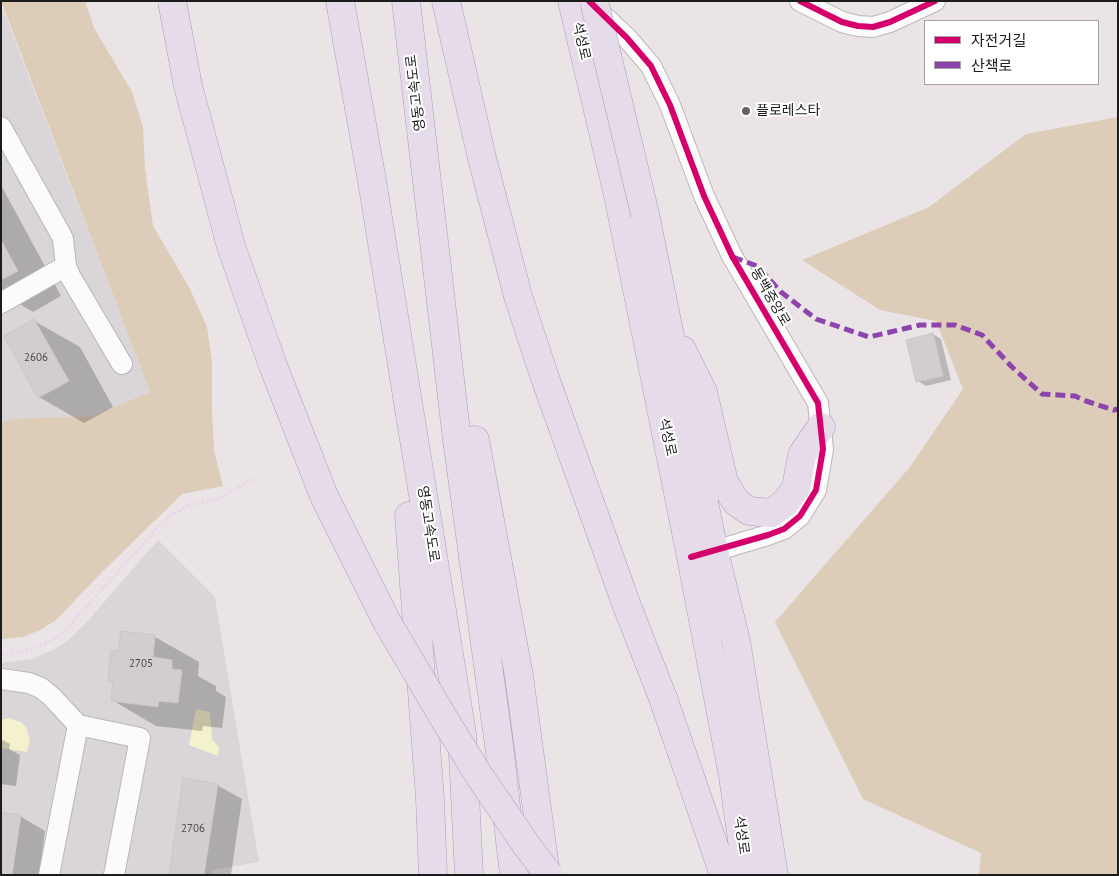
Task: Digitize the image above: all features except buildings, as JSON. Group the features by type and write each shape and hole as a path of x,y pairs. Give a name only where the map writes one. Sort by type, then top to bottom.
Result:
{"highway":[{"path":"172,1 188,86 231,246 272,363 324,496 388,622 443,717 501,808 548,875"},
{"name":"영동고속도로","path":"340,1 371,174 462,734 469,875"},
{"name":"영동고속도로","path":"406,1 456,430 499,745 514,875"},
{"path":"446,1 482,158 518,296 544,375 627,606 663,698 724,875"},
{"name":"석성로","path":"572,1 703,554 746,775 747,875"},
{"path":"594,1 645,214 665,315 703,554"},
{"name":"영동고속도로","path":"371,174 412,543 430,799 433,875"},
{"name":"영동고속도로","path":"427,184 519,676 548,875"},
{"path":"665,315 703,392 724,482 736,502 749,511 771,513 785,504 796,488 802,456 821,427"},
{"path":"746,775 774,875"}],"street":[{"name":"동백중앙로","path":"588,1 627,38 650,66 670,105 704,196 732,256 818,403 823,449 816,490 800,516 784,529 703,554"},
{"path":"800,1 842,22 873,27 890,22 935,1"},
{"path":"1,127 63,239 66,266 122,364"},
{"path":"1,302 66,266"},
{"path":"1,679 29,683 41,688 52,696 78,725 140,738 114,875"},
{"path":"49,875 78,725"}],"path":[{"path":"1,653 9,654 30,650 60,636 170,516 189,505 217,499 258,478"}],"shaded area":[{"path":"1,1 85,1 94,28 132,92 143,127 145,169 153,226 190,289 207,327 212,363 214,451 223,486 182,494 56,620 40,630 23,637 1,639 1,422 26,418 92,416 150,392"},
{"path":"1,4 150,392 92,416 26,418 1,422"},
{"path":"1118,117 1118,875 979,875 981,853 863,799 775,622 910,467 963,389 936,321 880,310 802,260 929,207 1026,134"},
{"path":"158,540 215,597 259,862 212,870 212,875 1,875 1,663 33,659 67,641 86,623"},
{"path":"196,709 210,712 212,739 219,748 218,756 189,745"},
{"path":"9,718 21,722 26,727 30,739 27,752 1,748 1,720"}],"marked path":[{"path":"733,257 757,266 781,292 816,319 869,337 920,325 955,325 982,335 1012,367 1042,394 1075,396 1114,410 1118,409"}],"cycle path":[{"path":"589,1 627,38 651,66 670,105 704,196 732,256 818,403 823,449 816,490 800,516 784,529 691,557"},
{"path":"800,1 842,22 873,27 890,22 935,1"}],"place":[{"name":"플로레스타","path":"746,111"}]}
